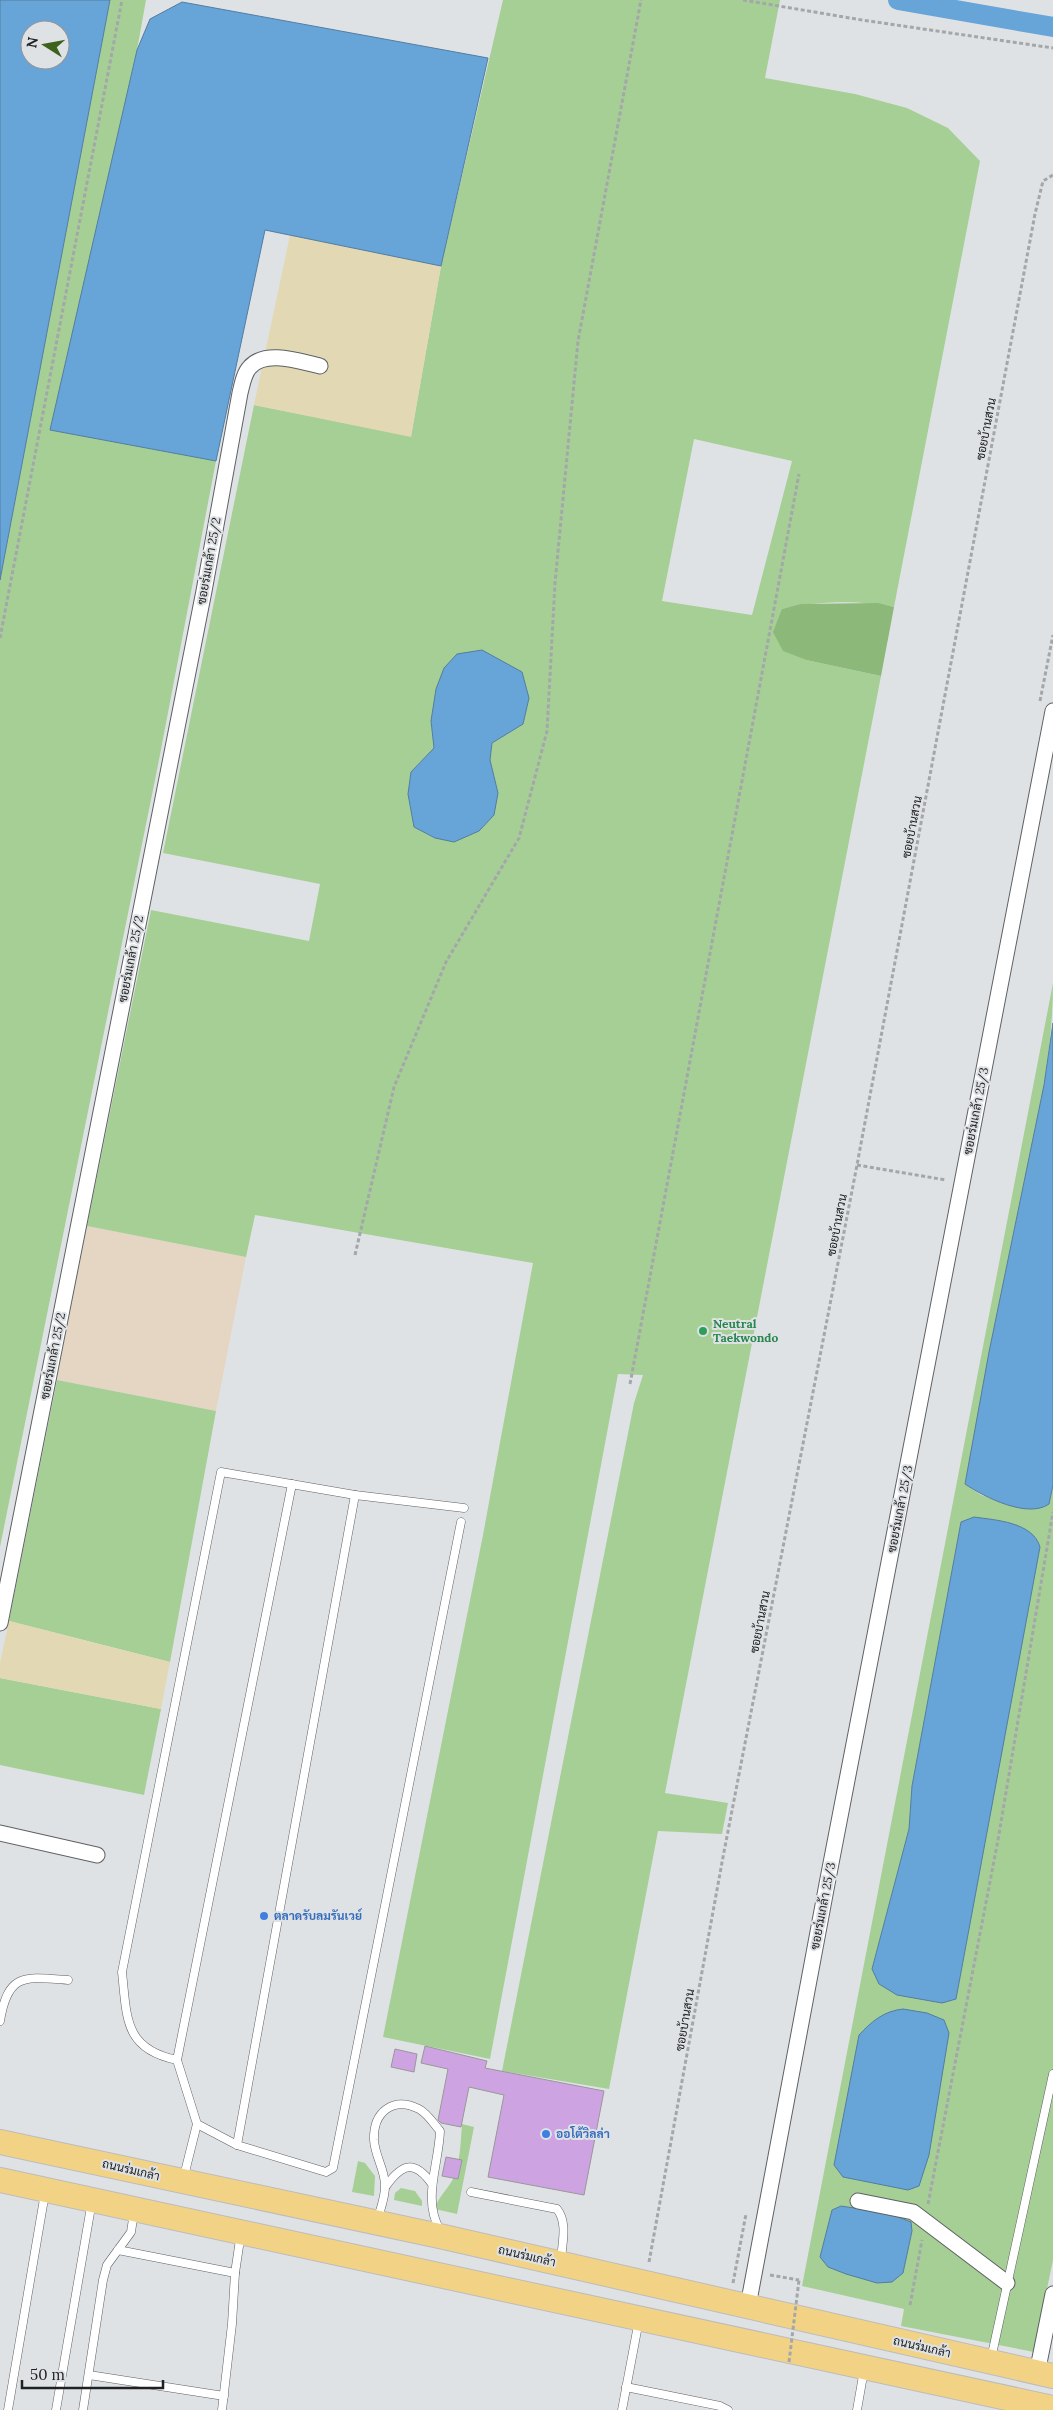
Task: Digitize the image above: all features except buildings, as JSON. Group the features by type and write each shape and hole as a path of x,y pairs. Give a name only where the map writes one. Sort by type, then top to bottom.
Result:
{"main road":[{"name":"ถนนร่มเกล้า","path":"0,2142 561,2264 1045,2375"},
{"path":"0,2180 242,2230 640,2318 1017,2405 1053,2408"}],"street":[{"name":"ซอยร่มเกล้า 25/2","path":"0,1623 204,591 240,393 251,366 262,360 274,358 320,366"},
{"name":"ซอยร่มเกล้า 25/3","path":"748,2306 1053,711"},
{"path":"0,1833 97,1855"},
{"path":"858,2201 913,2212 1007,2282"},
{"path":"1045,2375 1053,2294"}],"lane":[{"path":"177,2060 157,2056 136,2040 126,2015 122,1972 221,1472 355,1495 464,1508"},
{"path":"183,2182 197,2124 177,2060 292,1484"},
{"path":"237,2145 355,1495"},
{"path":"197,2124 237,2145 326,2172 333,2168 461,1522"},
{"path":"0,2021 3,2003 9,1990 19,1981 40,1978 68,1980"},
{"path":"990,2363 1053,2074"},
{"path":"377,2223 386,2186 384,2172 376,2152 374,2137 378,2120 384,2109 397,2104 420,2110 440,2131 439,2150 432,2184 432,2212 444,2238"},
{"path":"386,2186 396,2173 405,2167 416,2168 423,2172 432,2184"},
{"path":"8,2410 46,2189"},
{"path":"471,2192 557,2209 562,2216 564,2224 561,2264"},
{"path":"56,2410 92,2199"},
{"path":"83,2410 107,2264 130,2232 134,2208"},
{"path":"222,2410 234,2273 242,2230"},
{"path":"118,2250 234,2273"},
{"path":"622,2410 640,2318"},
{"path":"857,2410 864,2369"},
{"path":"89,2375 224,2396"},
{"path":"626,2387 720,2406 728,2410"}],"path":[{"path":"0,638 122,0"},
{"path":"355,1255 394,1087 446,962 519,838 547,731 555,582 578,341 641,0"},
{"path":"743,0 862,20 1053,48"},
{"name":"ซอยบ้านสวน","path":"645,2283 727,1838 857,1165 1035,214 1043,181 1053,176"},
{"path":"630,1384 799,474"},
{"path":"857,1165 947,1180"},
{"path":"910,2305 998,1840 1053,1512"},
{"path":"754,2272 799,2280 789,2362"}],"shaded area":[{"path":"87,1226 246,1257 216,1411 57,1380"}],"green space":[{"path":"110,0 146,0 137,50 51,430 216,461 158,765 0,1547 0,580"},
{"path":"503,0 780,0 765,78 855,94 907,108 948,128 980,161 894,607 867,603 838,602 809,604 782,609 784,651 806,660 881,676 665,1793 728,1803 722,1834 658,1831 609,2089 502,2071 634,1403 643,1375 618,1374 490,2059 383,2037 483,1535 533,1263 255,1215 246,1257 87,1226 151,910 309,941 320,884 163,853 254,405 411,436 441,266","holes":["694,439 792,461 752,615 662,601","431,721 523,724 492,743 490,760 498,793 435,838 414,827 408,794 411,772 434,748"]},
{"path":"878,603 894,607 881,676 806,660 783,651 773,632 782,609 801,604"},
{"path":"1053,983 1049,1049 1039,1114 1011,1245 965,1484 981,1495 1017,1507 1049,1504 1053,1485 1053,2260 1034,2352 901,2326 904,2309 802,2286","holes":["961,1522 1000,1756 956,1999 872,1969 909,1829 912,1786","841,2206 888,2213 912,2231 903,2273 832,2210"]},
{"path":"57,1380 216,1411 170,1662 9,1621"},
{"path":"0,1678 161,1709 144,1795 0,1765"},
{"path":"462,2124 474,2127 457,2214 435,2209 455,2174 460,2152"},
{"path":"358,2161 365,2163 375,2176 374,2196 352,2192"},
{"path":"401,2188 415,2191 422,2201 422,2206 394,2200 395,2193"}],"sand":[{"path":"290,235 441,266 411,437 254,405"},
{"path":"9,1621 170,1662 161,1709 0,1678 0,1663"}],"water":[{"path":"0,0 110,0 0,580"},
{"path":"182,2 488,58 441,266 265,230 216,461 50,430 137,50 150,19"},
{"path":"482,650 522,672 529,698 523,724 492,743 490,760 498,793 494,815 479,831 454,842 435,838 414,827 408,794 411,772 434,748 431,721 436,689 444,668 457,654"},
{"path":"1053,1023 1053,1485 1049,1504 1040,1508 1030,1509 1006,1505 983,1495 965,1484 989,1352 1044,1085"},
{"path":"974,1517 1002,1521 1022,1527 1030,1532 1040,1547 956,1999 942,2003 897,1995 879,1984 872,1969 909,1829 912,1786 961,1522"},
{"path":"903,2009 927,2013 944,2020 949,2033 929,2155 919,2186 908,2190 843,2177 834,2165 859,2035 879,2018 890,2012"},
{"path":"841,2206 888,2213 911,2222 912,2231 903,2273 892,2282 877,2283 846,2274 828,2267 820,2257 832,2210"}],"waterway":[{"path":"898,0 1053,27"}],"place":[{"name":"Neutral Taekwondo","path":"703,1331"},
{"name":"ตลาดรับลมรันเวย์","path":"264,1916"},
{"name":"ออโต้วิลล่า","path":"546,2134"}]}
